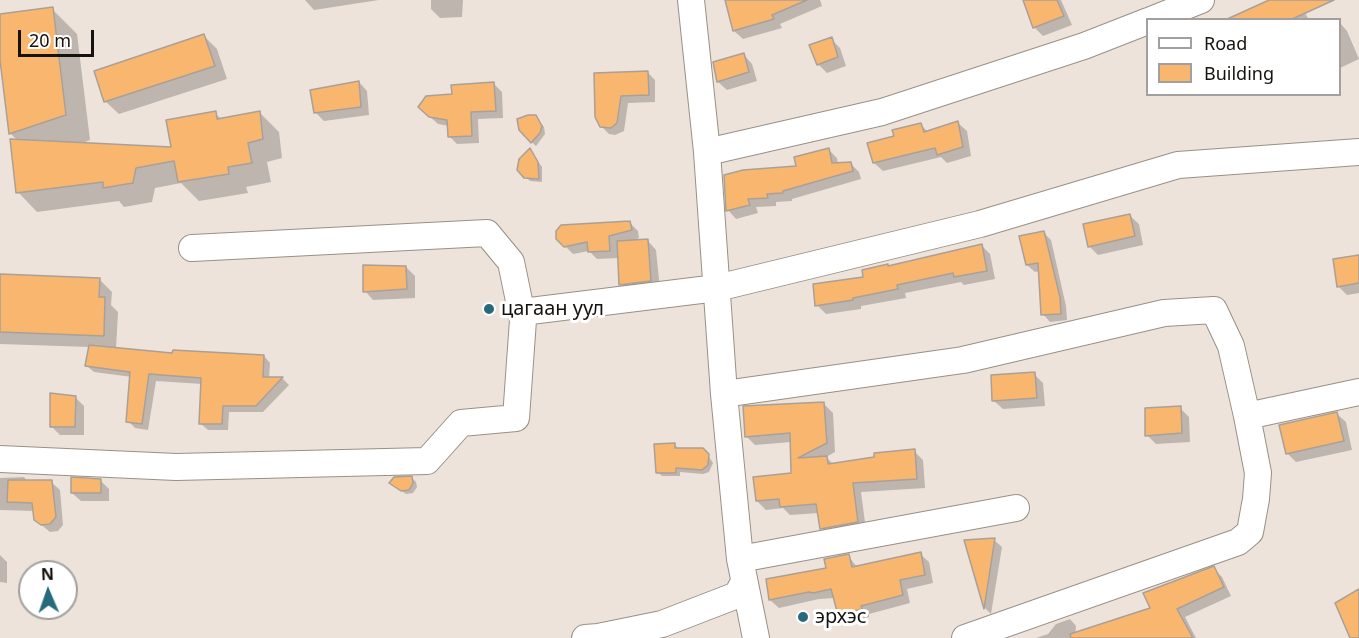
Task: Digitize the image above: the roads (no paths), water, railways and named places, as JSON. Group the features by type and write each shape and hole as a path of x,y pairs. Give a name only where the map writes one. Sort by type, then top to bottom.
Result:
{"street":[{"path":"691,0 707,152 724,394 742,570 756,638"},
{"path":"1154,18 1201,0"},
{"path":"707,152 882,112 1084,46 1146,21"},
{"path":"522,312 717,288 980,224 1178,165 1359,152"},
{"path":"0,459 176,467 427,461 461,423 516,418 522,312 511,262 487,233 192,248"},
{"path":"724,394 963,360 1164,313 1214,310 1231,346 1258,473 1250,532 1238,542 965,638"},
{"path":"1247,416 1359,392"},
{"path":"742,570 1016,508"},
{"path":"585,638 598,638 662,624 737,596 742,570"}],"place":[{"name":"цагаан уул","path":"489,309"},
{"name":"эрхэс","path":"803,617"}]}
